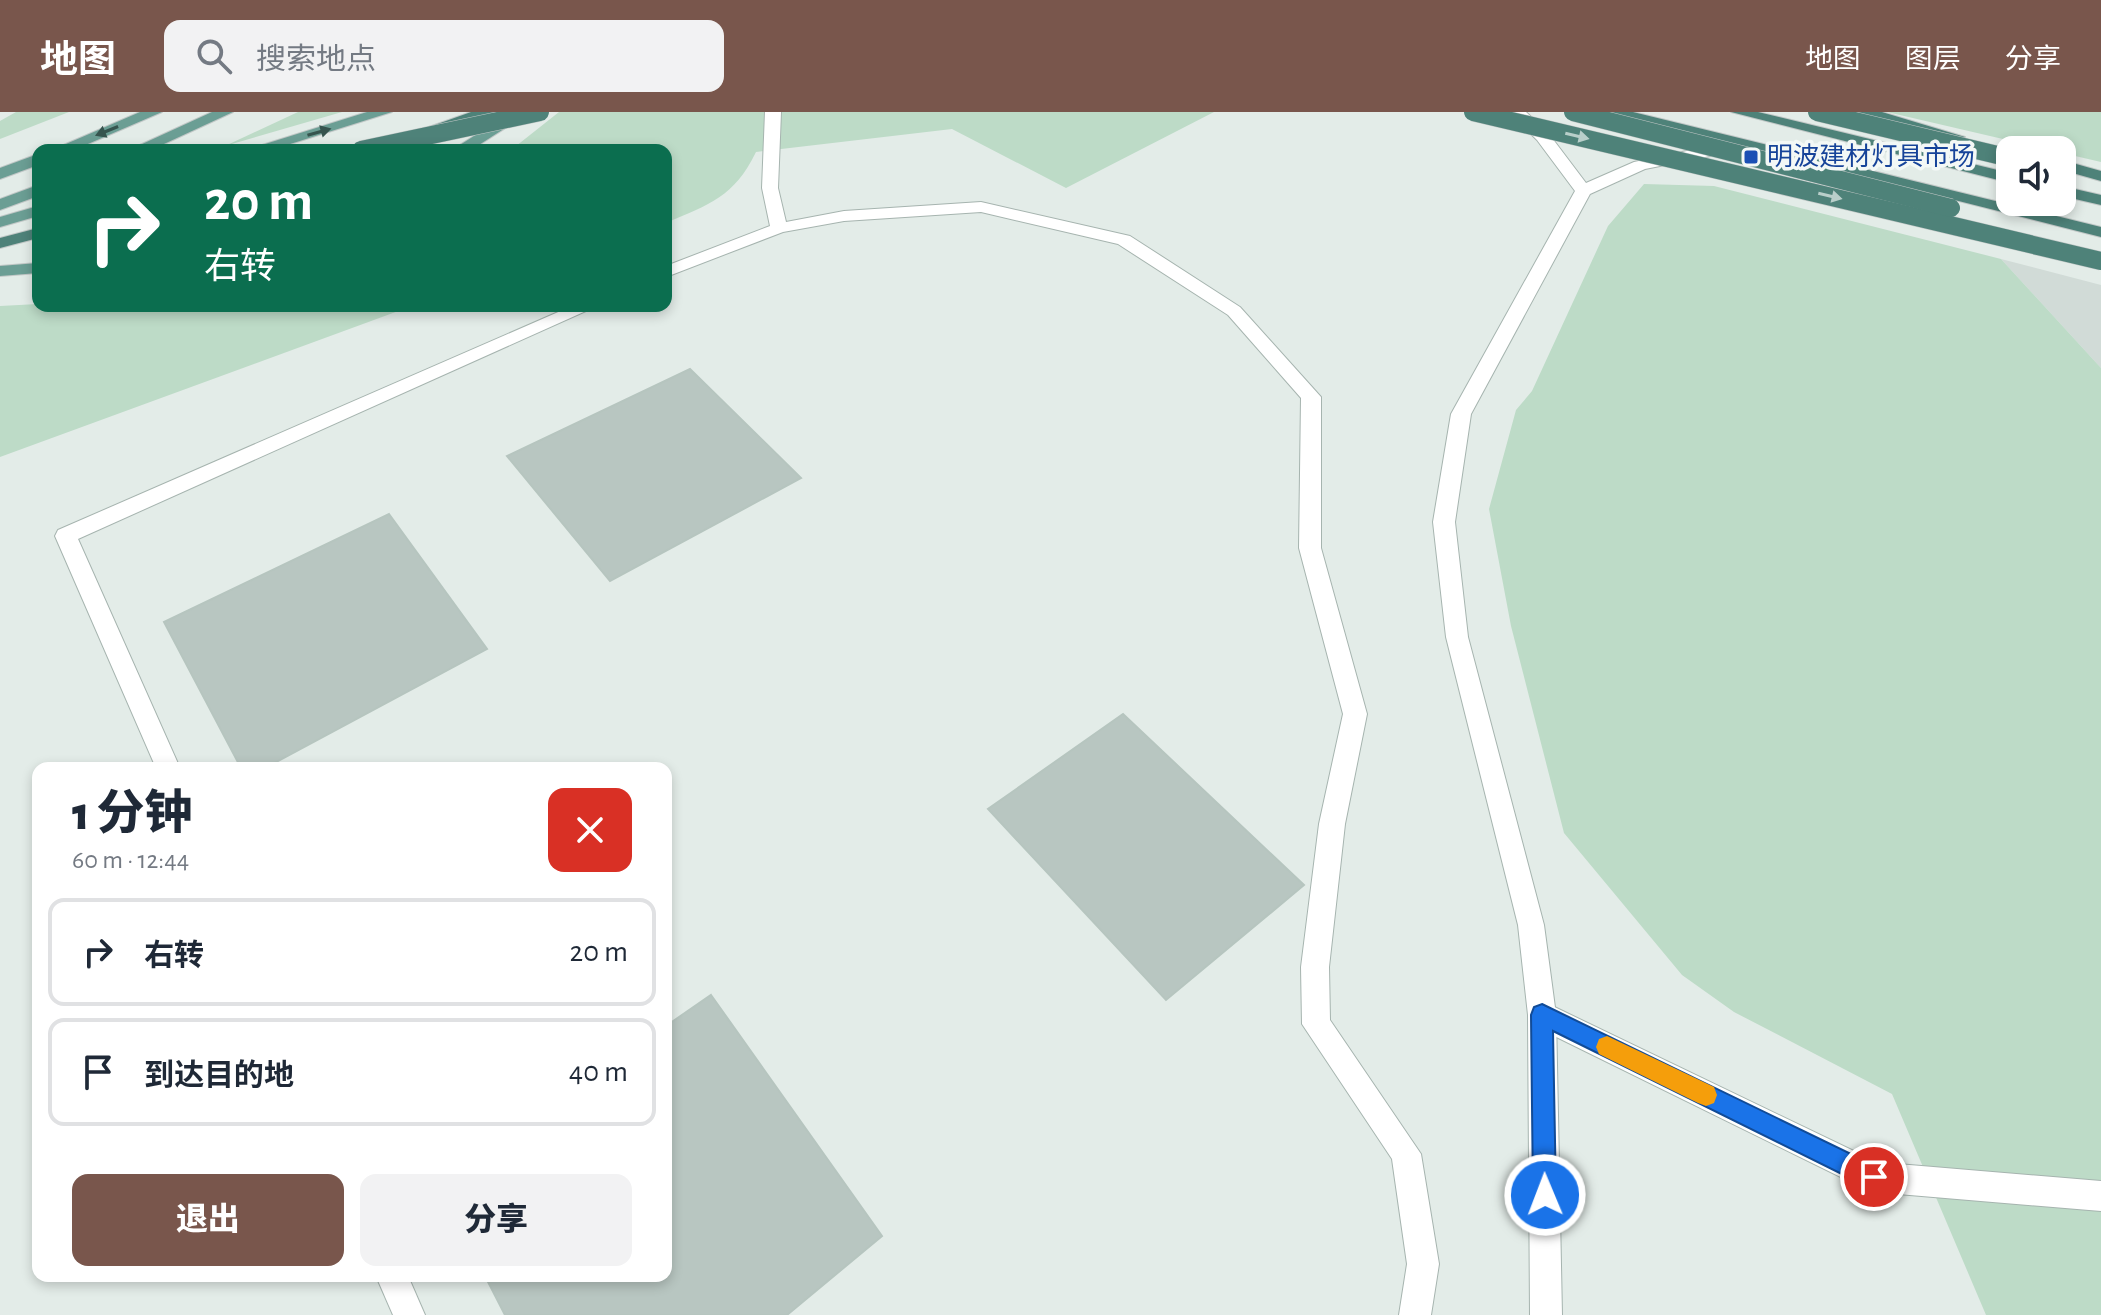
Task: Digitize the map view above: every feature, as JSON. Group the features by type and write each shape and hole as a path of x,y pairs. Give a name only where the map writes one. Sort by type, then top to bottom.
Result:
{"highway":[{"path":"375,144 488,112"},
{"path":"389,144 540,112"},
{"path":"1473,112 2101,261"},
{"path":"1573,112 2101,246"},
{"path":"1614,112 2101,232"},
{"path":"1739,112 1996,175"},
{"path":"1817,112 1996,155"},
{"path":"1864,112 1996,147"},
{"path":"2076,172 2101,178"},
{"path":"2076,194 2101,200"},
{"path":"0,243 32,235"}],"main road":[{"path":"75,144 154,112"},
{"path":"151,144 225,112"},
{"path":"275,144 384,112"},
{"path":"470,144 522,112"},
{"path":"0,174 32,161"},
{"path":"0,205 32,192"},
{"path":"0,222 32,213"},
{"path":"0,271 32,268"}],"street":[{"path":"773,112 770,188 779,228"},
{"path":"1517,112 1543,137 1583,191"},
{"path":"1830,134 1838,112"},
{"path":"1546,1315 1542,1015 1531,925 1457,637 1444,522 1461,414 1583,191 1640,165 1744,145"},
{"path":"672,270 779,228 857,215 981,207 1124,240 1234,311 1311,397 1310,548 1355,714 1332,824 1315,967 1316,1024 1406,1154 1423,1264 1415,1315"},
{"path":"165,762 66,536 574,312"},
{"path":"1542,1015 1874,1177 2101,1196"},
{"path":"395,1282 409,1315"}],"shaded area":[{"path":"2001,259 2101,285 2101,368"}],"green space":[{"path":"16,112 69,112 0,139 0,121"},
{"path":"298,112 342,112 232,144 229,144"},
{"path":"559,112 1214,112 1066,188 952,129 756,152 729,189 708,204 672,220 672,144 519,144"},
{"path":"1887,112 2101,112 2101,162 2076,156 2076,136 1996,137"},
{"path":"1644,184 1714,186 2001,259 2101,368 2101,1315 1986,1315 1892,1094 1734,1012 1682,975 1564,833 1511,626 1489,509 1516,410 1532,391 1608,226"},
{"path":"32,304 32,312 396,312 0,457 0,306"}],"building":[{"path":"690,369 801,478 610,581 507,456"},
{"path":"389,514 487,649 276,762 238,762 164,622"},
{"path":"1123,714 1304,885 1166,1000 988,809"},
{"path":"711,995 882,1236 787,1315 505,1315 488,1282 672,1282 672,1022"}],"slow traffic":[{"path":"1607,1047 1706,1095"}],"place":[{"name":"明波建材灯具市场","path":"1751,157"}],"route":[{"path":"1545,1195 1542,1015 1874,1177"}]}
